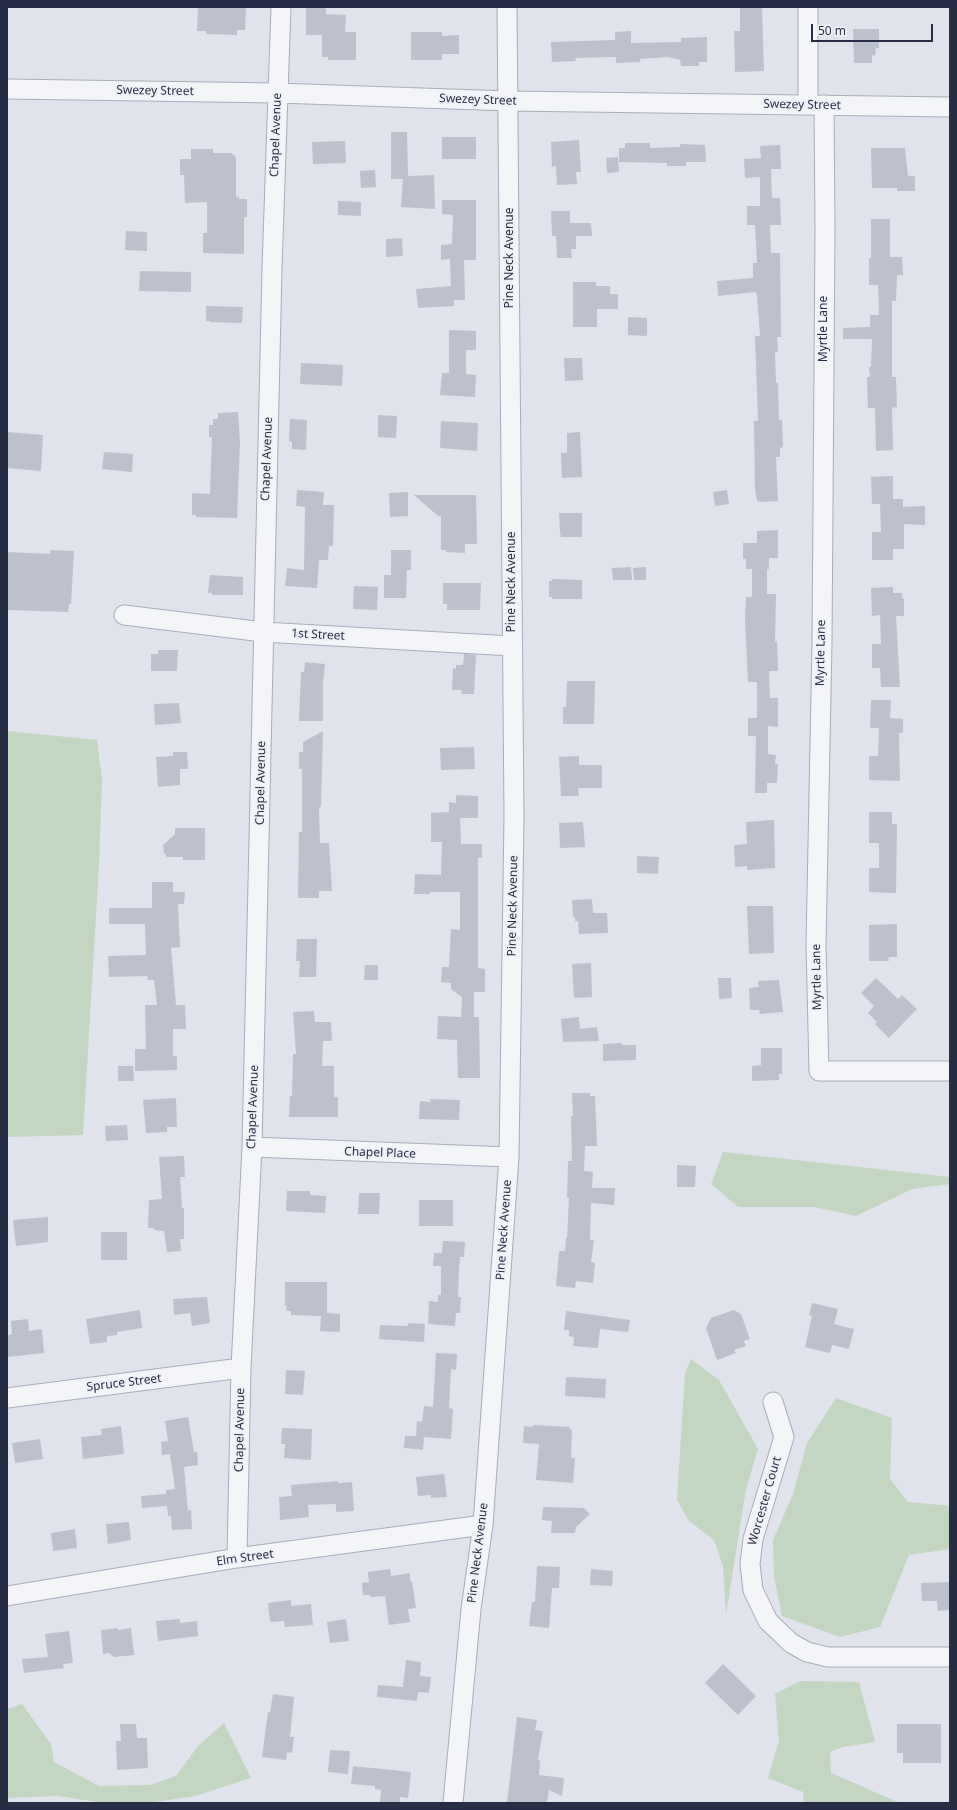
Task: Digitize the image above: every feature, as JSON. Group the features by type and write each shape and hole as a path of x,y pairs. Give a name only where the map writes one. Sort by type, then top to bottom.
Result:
{"street":[{"name":"Chapel Avenue","path":"237,1558 241,1368 252,1147 263,632 277,93 281,7"},
{"name":"Pine Neck Avenue","path":"453,1803 471,1609 483,1525 509,1157 514,816 507,7"},
{"path":"808,7 816,105"},
{"name":"Swezey Street","path":"7,89 277,93 509,101 950,107"},
{"name":"Myrtle Lane","path":"816,105 825,237 822,643 816,945 819,1071 950,1071"},
{"name":"1st Street","path":"124,615 263,632 512,646"},
{"name":"Chapel Place","path":"252,1147 509,1157"},
{"name":"Spruce Street","path":"7,1398 241,1368"},
{"name":"Worcester Court","path":"773,1402 784,1437 753,1539 750,1564 753,1590 768,1621 791,1643 807,1652 828,1657 950,1657"},
{"name":"Elm Street","path":"7,1596 237,1558 483,1525"}],"green space":[{"path":"7,731 97,740 102,780 99,865 83,1135 7,1137"},
{"path":"723,1152 950,1177 950,1184 912,1189 856,1216 814,1207 738,1207 711,1184"},
{"path":"691,1359 719,1380 758,1449 746,1489 726,1615 723,1566 714,1540 689,1521 677,1500 685,1373"},
{"path":"836,1398 892,1418 890,1479 908,1502 950,1506 950,1549 909,1555 880,1627 840,1637 782,1616 774,1577 773,1540 793,1494 807,1443"},
{"path":"800,1681 859,1682 875,1742 843,1747 830,1752 831,1773 900,1803 804,1803 803,1792 768,1778 779,1741 775,1694"},
{"path":"22,1704 51,1744 54,1762 99,1786 150,1785 176,1776 198,1746 224,1723 251,1778 195,1796 148,1803 104,1803 58,1796 7,1798 7,1709"}],"building":[{"path":"198,7 246,8 245,30 237,30 237,35 206,34 206,31 197,31"},
{"path":"306,7 326,7 326,14 346,15 345,32 356,32 356,60 328,60 328,57 322,57 322,35 306,35"},
{"path":"740,7 762,7 764,71 735,72 734,31 740,31"},
{"path":"853,29 879,29 879,48 876,48 875,56 872,55 872,63 854,63"},
{"path":"631,31 631,43 681,42 681,38 707,37 707,62 699,62 699,66 681,66 680,60 668,57 640,59 640,62 616,63 616,57 575,58 576,61 552,62 551,42 615,40 615,32"},
{"path":"411,32 442,32 442,36 459,35 459,54 442,54 442,60 411,60"},
{"path":"391,132 407,132 408,176 434,175 435,209 401,207 403,179 391,179"},
{"path":"442,137 476,137 476,159 442,159"},
{"path":"579,140 581,172 576,172 577,184 557,185 556,166 552,167 551,142"},
{"path":"345,141 346,163 313,164 312,142"},
{"path":"625,143 650,143 650,148 680,147 680,144 705,145 706,162 686,162 686,166 667,166 667,163 619,162 619,148 625,148"},
{"path":"780,145 781,169 771,169 772,198 780,198 781,225 770,225 771,253 780,253 781,337 777,337 778,352 775,352 779,420 782,420 783,447 780,448 780,457 776,457 778,501 762,502 757,501 755,488 754,421 758,421 755,336 760,336 757,296 756,292 718,296 717,281 753,278 753,263 757,263 755,225 747,225 747,206 760,206 760,177 745,178 744,159 761,158 760,146"},
{"path":"871,148 905,148 908,176 915,176 915,191 897,191 897,188 872,188"},
{"path":"191,149 213,149 213,153 231,153 236,157 236,197 239,197 239,199 247,199 247,217 244,217 244,254 203,253 203,233 207,233 207,202 185,203 184,175 180,175 180,159 191,159"},
{"path":"618,157 619,172 607,173 606,158"},
{"path":"375,170 376,187 361,188 360,171"},
{"path":"442,200 476,200 476,260 464,260 465,300 454,300 454,306 418,308 416,289 451,286 450,259 441,260 441,245 452,244 453,215 442,214"},
{"path":"338,201 361,202 361,216 338,215"},
{"path":"551,211 570,211 570,223 591,223 592,236 576,236 576,249 571,249 572,258 557,258 556,236 552,236"},
{"path":"871,219 890,219 890,257 902,257 903,275 897,275 896,301 892,301 892,377 896,377 897,407 892,408 893,450 876,451 875,408 868,408 867,377 870,377 869,367 871,367 872,339 843,339 843,328 870,327 870,315 879,315 878,285 869,285"},
{"path":"126,231 147,232 147,251 125,250"},
{"path":"402,238 403,256 386,257 386,239"},
{"path":"140,271 191,272 191,292 139,291"},
{"path":"573,282 596,282 596,286 610,286 610,294 618,294 618,309 597,309 597,327 573,327"},
{"path":"206,306 243,307 242,323 206,321"},
{"path":"628,317 647,318 647,336 628,335"},
{"path":"449,330 476,331 476,350 466,350 466,374 476,375 475,397 440,395 442,373 449,373"},
{"path":"564,358 582,358 583,380 565,381"},
{"path":"301,363 343,365 342,386 300,384"},
{"path":"238,412 240,442 237,518 196,517 196,515 192,515 192,493 210,494 212,437 209,437 209,425 213,425 213,419 218,419 218,413"},
{"path":"378,415 397,416 396,438 378,437"},
{"path":"290,419 307,420 306,450 292,449 292,442 289,441"},
{"path":"441,421 478,423 477,451 440,448"},
{"path":"7,432 43,435 41,471 7,468"},
{"path":"580,432 582,477 562,478 561,453 567,453 567,433"},
{"path":"104,452 133,454 132,472 102,469"},
{"path":"893,476 893,499 903,499 903,507 925,506 925,525 904,524 904,549 893,549 893,560 872,560 872,532 881,532 880,504 872,504 871,477"},
{"path":"297,490 324,492 323,505 334,505 333,546 329,546 328,560 319,560 317,588 285,586 287,568 304,570 305,507 296,506"},
{"path":"727,490 729,504 715,506 713,492"},
{"path":"408,492 408,516 390,517 389,493"},
{"path":"414,495 476,495 477,544 465,544 465,553 446,552 446,550 441,550 441,516 438,516"},
{"path":"559,513 582,513 582,537 561,537"},
{"path":"778,530 778,558 769,558 769,569 767,569 767,594 776,594 775,642 777,641 778,671 769,671 770,698 778,698 778,727 768,726 768,754 776,755 775,764 778,764 777,783 767,783 767,793 755,793 756,736 748,736 748,718 757,718 757,682 748,682 745,619 746,597 752,597 752,569 746,569 746,559 743,559 743,543 757,543 757,531"},
{"path":"50,550 74,551 71,604 69,604 68,612 7,610 7,552 50,554"},
{"path":"391,550 411,550 411,570 407,570 406,598 384,598 384,575 391,575"},
{"path":"631,567 632,580 613,580 612,568"},
{"path":"646,567 646,580 634,580 633,568"},
{"path":"210,575 243,577 243,595 212,595 212,593 208,593"},
{"path":"552,579 582,580 582,599 552,599 552,597 549,597 549,581 552,581"},
{"path":"443,583 481,583 480,610 447,610 447,604 443,604"},
{"path":"354,586 378,587 377,610 353,609"},
{"path":"893,587 893,593 902,593 902,598 904,599 904,616 896,616 900,687 881,687 880,668 872,668 872,644 881,644 880,615 872,616 871,588"},
{"path":"158,650 178,650 177,671 151,671 151,654 158,654"},
{"path":"464,654 476,655 474,694 461,694 462,690 452,690 453,668 456,669 456,665 463,665"},
{"path":"305,662 325,664 323,682 323,721 299,721 301,672 304,672"},
{"path":"567,681 595,681 594,724 563,724 563,707 566,707"},
{"path":"871,700 891,700 890,718 903,719 903,733 899,733 900,781 869,780 869,756 878,756 879,728 870,728"},
{"path":"179,703 181,723 155,725 154,704"},
{"path":"323,731 321,806 319,809 320,843 329,843 332,891 319,891 319,898 298,898 299,832 302,832 302,769 299,769 299,752 303,752 303,742"},
{"path":"474,747 475,769 441,770 440,748"},
{"path":"173,752 187,752 188,769 180,769 180,785 158,787 156,757 173,756"},
{"path":"579,756 579,765 602,765 602,788 578,788 579,796 561,796 559,757"},
{"path":"456,795 478,796 478,818 460,818 461,844 482,844 482,858 478,858 478,968 485,969 485,992 474,992 474,1017 479,1017 480,1078 458,1078 457,1040 437,1039 438,1016 461,1017 462,997 451,989 451,983 441,982 442,967 449,967 451,929 460,930 460,892 430,892 430,894 414,894 415,874 441,875 442,842 431,842 431,813 449,812 449,802 456,803"},
{"path":"869,812 892,812 892,824 897,824 896,893 869,892 869,868 879,868 879,843 869,843"},
{"path":"774,820 775,868 747,870 747,866 735,867 734,845 747,844 746,822"},
{"path":"583,822 585,847 560,848 559,823"},
{"path":"175,828 205,828 205,860 183,860 183,857 167,857 164,853 163,845 175,834"},
{"path":"637,856 659,857 658,874 637,873"},
{"path":"152,882 173,882 173,892 185,892 184,904 178,904 180,947 171,948 176,1005 185,1005 186,1029 173,1029 173,1056 177,1056 177,1070 135,1071 135,1049 146,1049 145,1005 157,1005 154,980 148,980 147,976 109,977 108,956 146,955 145,924 109,924 109,908 152,908"},
{"path":"592,899 593,913 607,913 608,933 579,934 578,921 575,921 575,917 573,917 572,900"},
{"path":"747,906 773,906 774,953 749,954"},
{"path":"897,924 897,957 888,957 889,961 869,961 869,925"},
{"path":"297,939 317,939 316,977 299,977 300,961 296,961"},
{"path":"591,963 592,997 574,998 572,964"},
{"path":"365,965 378,965 378,980 364,980"},
{"path":"718,978 731,978 732,998 719,999"},
{"path":"876,978 898,999 902,995 917,1009 889,1038 875,1024 877,1022 868,1013 874,1006 861,993"},
{"path":"779,980 783,1012 760,1014 759,1010 750,1010 749,988 759,987 758,981"},
{"path":"314,1011 315,1022 331,1022 332,1041 323,1041 322,1066 334,1066 334,1097 338,1097 338,1117 289,1117 290,1096 292,1096 293,1054 296,1054 293,1012"},
{"path":"579,1017 580,1029 597,1027 599,1041 563,1042 561,1019"},
{"path":"622,1043 622,1045 636,1045 636,1060 603,1061 603,1044"},
{"path":"761,1048 782,1048 782,1074 779,1074 779,1080 752,1081 752,1066 761,1065"},
{"path":"118,1066 133,1066 134,1081 118,1081"},
{"path":"572,1093 590,1093 590,1096 595,1096 597,1146 585,1146 584,1171 593,1172 592,1188 615,1188 614,1205 591,1203 590,1240 594,1240 591,1262 595,1263 593,1283 576,1281 575,1288 556,1286 559,1251 565,1251 567,1238 569,1198 567,1197 568,1161 572,1161"},
{"path":"176,1098 177,1127 167,1127 167,1132 146,1133 143,1100"},
{"path":"430,1099 460,1100 459,1120 419,1119 420,1101 430,1102"},
{"path":"127,1125 128,1140 106,1141 105,1126"},
{"path":"184,1156 185,1177 180,1177 182,1208 184,1208 184,1239 180,1239 181,1251 167,1252 164,1231 148,1228 149,1200 162,1199 159,1157"},
{"path":"677,1165 696,1166 695,1187 677,1187"},
{"path":"287,1191 310,1191 310,1195 326,1196 325,1213 286,1211"},
{"path":"359,1193 380,1193 379,1214 358,1214"},
{"path":"419,1200 453,1200 453,1226 419,1226"},
{"path":"48,1217 48,1242 16,1246 13,1220"},
{"path":"101,1232 127,1232 127,1260 101,1260"},
{"path":"443,1241 465,1242 464,1257 460,1257 459,1271 458,1297 461,1297 460,1313 456,1313 455,1326 428,1324 429,1301 438,1302 438,1295 441,1295 441,1266 433,1266 434,1253 442,1253"},
{"path":"285,1282 327,1282 327,1313 340,1314 340,1332 320,1331 321,1316 291,1315 291,1311 286,1311"},
{"path":"207,1297 210,1323 192,1326 190,1313 174,1315 173,1299"},
{"path":"812,1303 838,1309 834,1324 854,1329 849,1349 832,1345 830,1353 805,1347 812,1316 809,1315"},
{"path":"140,1310 142,1328 117,1332 117,1335 107,1336 107,1342 90,1344 86,1319"},
{"path":"734,1310 741,1314 750,1339 744,1341 746,1346 734,1350 736,1353 717,1360 706,1328 711,1318"},
{"path":"566,1311 630,1320 628,1332 600,1329 598,1348 573,1346 574,1337 569,1336 569,1330 564,1330"},
{"path":"28,1319 29,1331 42,1329 44,1353 7,1357 7,1336 12,1334 11,1321"},
{"path":"408,1323 425,1324 424,1342 379,1339 380,1325 408,1326"},
{"path":"436,1353 457,1354 456,1370 451,1369 449,1408 453,1409 451,1439 424,1437 423,1450 404,1448 405,1436 416,1436 417,1421 422,1422 424,1406 433,1407"},
{"path":"286,1370 305,1371 303,1395 285,1394"},
{"path":"566,1377 606,1379 605,1398 565,1396"},
{"path":"188,1417 194,1452 197,1452 198,1465 184,1467 188,1511 191,1510 192,1529 172,1530 171,1516 168,1516 167,1506 142,1508 141,1496 166,1494 166,1490 175,1489 170,1454 162,1455 161,1442 168,1441 165,1421"},
{"path":"533,1425 570,1427 570,1430 572,1430 571,1458 575,1458 573,1483 536,1480 539,1444 523,1443 524,1426 533,1427"},
{"path":"121,1426 124,1454 83,1459 81,1437 102,1435 101,1429"},
{"path":"282,1428 312,1429 311,1460 284,1458 285,1444 281,1444"},
{"path":"40,1439 43,1459 15,1463 12,1443"},
{"path":"444,1474 447,1497 431,1498 431,1495 418,1496 416,1477"},
{"path":"338,1481 338,1483 352,1482 354,1511 336,1512 336,1504 308,1505 309,1517 280,1520 279,1497 292,1496 291,1485"},
{"path":"543,1507 584,1508 590,1514 576,1527 575,1533 551,1533 552,1521 542,1520"},
{"path":"129,1522 131,1540 108,1544 106,1524"},
{"path":"75,1529 77,1548 53,1551 51,1533"},
{"path":"537,1566 560,1567 559,1588 552,1588 549,1628 529,1626 532,1602 535,1602"},
{"path":"390,1569 391,1576 410,1573 410,1581 412,1581 416,1608 408,1609 410,1622 389,1625 385,1596 370,1597 370,1595 363,1595 362,1583 369,1582 368,1572"},
{"path":"591,1569 613,1571 612,1586 590,1585"},
{"path":"950,1582 950,1610 938,1611 937,1601 922,1601 921,1583"},
{"path":"291,1600 291,1606 311,1604 313,1625 285,1627 284,1621 270,1622 268,1603"},
{"path":"180,1619 180,1623 197,1621 198,1636 158,1641 156,1621"},
{"path":"346,1619 349,1641 330,1643 327,1622"},
{"path":"118,1628 118,1630 131,1628 134,1655 114,1657 109,1653 103,1654 101,1630"},
{"path":"69,1631 73,1663 63,1664 64,1668 24,1673 22,1659 48,1657 45,1634"},
{"path":"406,1660 421,1662 420,1676 431,1677 429,1693 418,1692 417,1701 377,1697 378,1685 403,1687"},
{"path":"723,1664 756,1696 738,1715 705,1683"},
{"path":"273,1694 294,1697 290,1737 294,1737 292,1753 287,1752 286,1760 262,1757 268,1712 270,1712"},
{"path":"517,1717 537,1720 535,1730 543,1731 538,1759 540,1760 539,1775 564,1778 562,1796 549,1790 547,1803 507,1803"},
{"path":"120,1724 136,1724 137,1738 147,1738 148,1768 117,1770 116,1741 121,1741"},
{"path":"897,1724 941,1724 941,1763 903,1763 903,1753 897,1753"},
{"path":"330,1750 350,1751 348,1774 328,1772"},
{"path":"353,1766 411,1772 408,1798 400,1797 400,1803 380,1803 381,1790 375,1789 375,1786 351,1784"}]}
